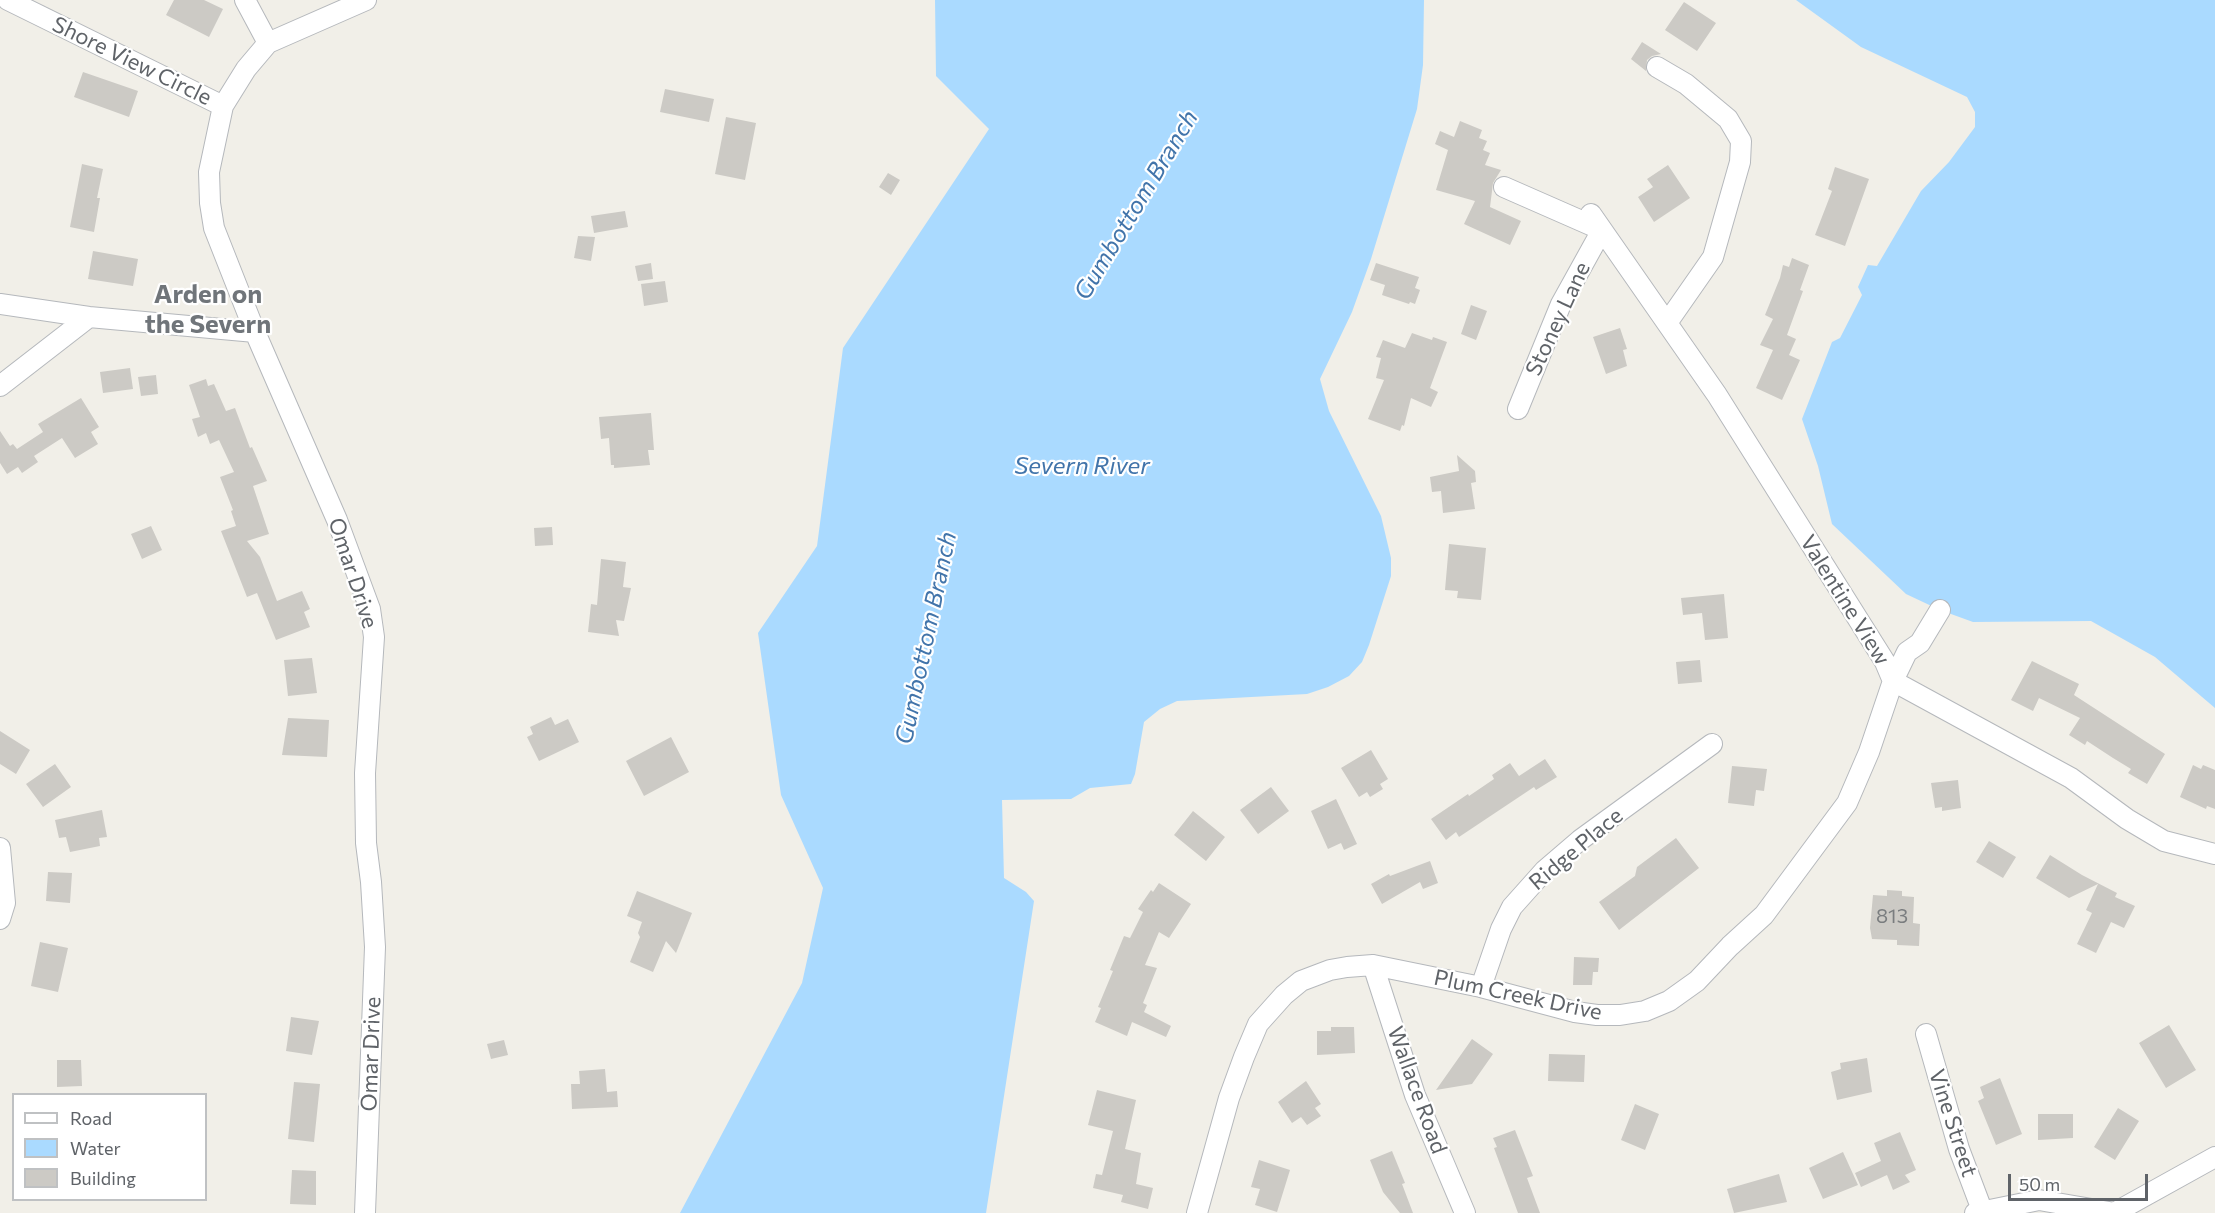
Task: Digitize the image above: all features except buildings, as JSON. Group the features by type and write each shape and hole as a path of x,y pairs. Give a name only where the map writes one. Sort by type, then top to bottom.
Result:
{"street":[{"name":"Shore View Circle","path":"8,0 223,106"},
{"path":"245,0 268,43 366,0"},
{"name":"Omar Drive","path":"268,43 246,69 223,106 209,172 210,203 214,228 255,332 337,520 370,609 374,637 365,773 366,843 375,947 365,1213"},
{"path":"1657,67 1686,84 1728,119 1741,141 1740,162 1713,257 1667,323"},
{"path":"1504,187 1597,222"},
{"name":"Valentine View","path":"1597,222 1736,425 1885,662 1893,681 2071,778 2127,819 2164,841 2215,854"},
{"name":"Stoney Lane","path":"1518,409 1597,222"},
{"path":"0,304 89,316 255,332"},
{"path":"0,386 89,316"},
{"name":"Plum Creek Drive","path":"1197,1213 1229,1098 1258,1024 1284,995 1301,981 1330,970 1373,965 1480,987 1575,1012 1620,1016 1645,1011 1661,1004 1697,981 1764,915 1846,803 1869,752 1893,681 1906,652 1920,643 1940,610"},
{"name":"Ridge Place","path":"1480,987 1501,929 1512,907 1545,870 1580,840 1712,744"},
{"path":"0,848 5,903 0,919"},
{"name":"Wallace Road","path":"1373,965 1415,1095 1465,1213"},
{"name":"Vine Street","path":"1926,1034 1979,1212"},
{"path":"1979,1212 2039,1200 2114,1213 2215,1157"}],"water":[{"name":"Severn River","path":"935,0 1424,0 1423,65 1417,109 1371,259 1352,312 1320,379 1329,411 1381,516 1391,558 1391,576 1362,662 1349,676 1328,687 1307,694 1177,701 1160,709 1144,722 1135,774 1131,784 1090,788 1071,799 1002,800 1004,878 1026,892 1034,901 986,1213 680,1213 802,983 823,888 781,795 758,633 817,546 843,348 989,129 936,76"},
{"path":"1796,0 2215,0 2215,708 2155,657 2091,621 1973,622 1906,594 1832,524 1818,466 1802,419 1832,342 1840,338 1862,295 1858,287 1868,265 1877,266 1921,191 1949,162 1975,127 1975,112 1967,97 1861,47"}],"district":[{"name":"Arden on the Severn","path":"208,309"}],"water label":[{"name":"Gumbottom Branch","path":"1136,205"},
{"name":"Gumbottom Branch","path":"926,638"}]}
